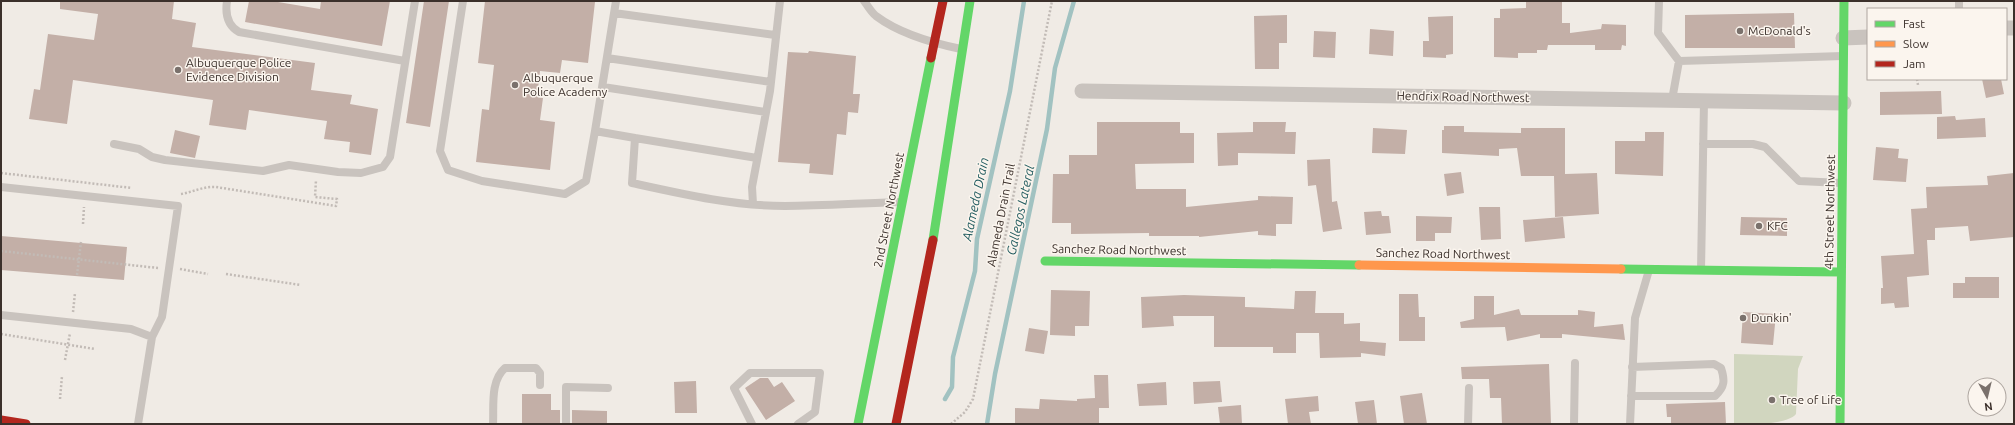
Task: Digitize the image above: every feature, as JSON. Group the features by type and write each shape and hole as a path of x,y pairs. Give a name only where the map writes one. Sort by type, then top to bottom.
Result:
{"main road":[{"name":"2nd Street Northwest","path":"858,424 943,1"},
{"path":"896,424 934,238 970,1"},
{"name":"4th Street Northwest","path":"1840,424 1844,1"},
{"name":"Sanchez Road Northwest","path":"1045,261 1841,272"},
{"path":"1,420 26,424"}],"street":[{"path":"1844,38 1867,37"},
{"name":"Hendrix Road Northwest","path":"1082,91 1844,103"}],"lane":[{"path":"228,1 228,20 232,28 239,32 405,61"},
{"path":"114,144 139,149 152,156 165,160 263,170 289,165 338,172 372,171 383,168 390,157 415,1"},
{"path":"463,1 440,151 448,170 482,181 565,194 586,181 616,1"},
{"path":"753,204 752,188 771,82 775,35 780,1"},
{"path":"864,1 875,15 903,30 935,43 962,50"},
{"path":"1659,1 1658,33 1666,47 1678,61 1672,100"},
{"path":"614,13 775,35"},
{"path":"1678,61 1844,56"},
{"path":"607,58 771,82"},
{"path":"602,87 766,112"},
{"path":"1701,270 1704,101"},
{"path":"595,131 757,158"},
{"path":"635,138 632,183 698,197 753,204 785,206 903,202"},
{"path":"1703,144 1753,144 1764,147 1799,181 1842,183"},
{"path":"1,187 178,206 162,317 152,336 138,424"},
{"path":"1630,424 1635,318 1649,270"},
{"path":"1,315 131,329 152,336"},
{"path":"1574,424 1575,363"},
{"path":"1631,396 1715,396 1721,390 1724,377 1721,368 1714,364 1632,367"},
{"path":"493,424 496,380 498,373 505,368 536,368 540,373 540,385"},
{"path":"752,424 734,388 750,373 820,373 815,412 798,424"},
{"path":"566,424 566,387 608,388"},
{"path":"1468,424 1469,388"}],"path":[{"name":"Alameda Drain Trail","path":"951,424 965,412 973,399 1052,1"},
{"path":"1917,80 1918,86"},
{"path":"1,173 136,188"},
{"path":"173,193 180,194 197,191 207,186 336,206 337,199 315,197 316,178"},
{"path":"83,224 84,207"},
{"path":"77,275 81,242"},
{"path":"1,251 160,268"},
{"path":"180,269 208,274"},
{"path":"226,274 301,286"},
{"path":"73,312 75,293"},
{"path":"65,360 71,331"},
{"path":"1,334 95,349"},
{"path":"60,399 62,376"}],"green space":[{"path":"1734,354 1803,356 1798,369 1796,414 1791,418 1777,422 1734,424"}],"building":[{"name":"Albuquerque Police Evidence Division","path":"60,1 174,1 172,19 196,23 192,47 315,63 311,90 352,95 350,104 378,109 371,155 349,152 350,142 324,139 327,121 249,110 246,130 209,125 213,100 73,80 67,124 29,119 34,89 40,90 48,34 94,40 98,14 60,9"},
{"path":"249,1 272,1 320,9 321,1 390,1 382,46 245,22"},
{"path":"424,1 449,1 430,127 406,123"},
{"name":"Albuquerque Police Academy","path":"485,1 595,2 588,63 562,60 560,73 540,71 537,97 543,98 540,120 555,122 550,170 476,162 482,109 489,110 494,65 478,63"},
{"path":"1526,1 1562,1 1562,23 1570,23 1570,33 1601,29 1602,24 1626,25 1626,46 1622,45 1621,50 1595,50 1595,45 1548,45 1547,50 1537,50 1537,53 1518,53 1518,58 1494,57 1494,18 1500,18 1500,9 1526,8"},
{"name":"McDonald's","path":"1794,13 1795,48 1685,48 1685,15"},
{"path":"1287,15 1287,43 1279,43 1279,69 1255,69 1254,16"},
{"path":"1453,16 1453,54 1446,55 1446,58 1423,57 1423,41 1429,41 1428,17"},
{"path":"1370,29 1394,31 1393,56 1369,54"},
{"path":"1314,31 1336,32 1335,58 1313,57"},
{"path":"809,51 856,56 853,94 860,94 858,113 848,112 846,135 837,134 833,175 809,173 810,164 778,162 788,52 808,53"},
{"path":"1982,80 2001,80 2004,94 1986,98"},
{"path":"1941,91 1942,114 1880,115 1880,92"},
{"path":"1955,116 1956,120 1985,118 1986,137 1937,139 1937,117"},
{"path":"1097,122 1180,122 1180,133 1194,133 1194,163 1135,164 1136,189 1186,189 1186,207 1258,200 1258,196 1293,197 1292,224 1276,224 1276,236 1258,235 1258,231 1199,237 1149,236 1149,233 1071,234 1071,223 1052,223 1053,174 1069,174 1069,155 1097,155"},
{"path":"1253,122 1286,122 1285,132 1296,132 1295,154 1238,153 1238,165 1218,166 1217,133 1253,132"},
{"path":"1444,126 1464,126 1464,132 1521,133 1521,128 1565,128 1565,174 1597,173 1599,214 1555,217 1554,176 1521,176 1517,148 1499,149 1499,156 1442,153 1442,130 1444,130"},
{"path":"1373,128 1407,130 1405,154 1372,153"},
{"path":"175,130 200,136 195,158 170,153"},
{"path":"1645,132 1664,132 1663,176 1615,174 1615,141 1645,141"},
{"path":"1876,147 1899,149 1898,158 1908,159 1906,182 1873,180"},
{"path":"1330,159 1332,202 1337,201 1342,229 1323,232 1316,185 1308,186 1307,160"},
{"path":"1461,172 1464,193 1447,196 1444,174"},
{"path":"2014,173 2014,237 1970,241 1968,226 1935,228 1935,240 1927,240 1929,275 1907,277 1909,307 1895,308 1894,303 1881,304 1881,288 1883,288 1881,256 1914,254 1911,209 1927,208 1926,187 1988,185 1987,176"},
{"path":"1479,207 1500,207 1501,239 1481,240"},
{"path":"1381,211 1382,216 1389,216 1391,233 1366,235 1364,212"},
{"path":"1416,216 1452,217 1451,233 1435,233 1435,241 1416,241"},
{"path":"1563,217 1565,238 1525,242 1523,220"},
{"path":"1741,217 1787,218 1787,236 1740,235"},
{"path":"1,236 127,247 124,280 1,270"},
{"path":"1965,277 1999,277 1999,298 1953,298 1953,283 1965,283"},
{"path":"1051,290 1090,291 1089,326 1075,326 1075,336 1050,335"},
{"path":"1295,291 1316,291 1315,313 1344,313 1344,324 1360,323 1360,341 1386,343 1385,356 1361,353 1361,357 1320,358 1319,333 1296,333 1296,353 1273,353 1273,347 1214,347 1214,316 1173,316 1174,326 1142,328 1141,297 1184,295 1245,297 1245,307 1294,309"},
{"path":"1399,294 1418,294 1419,317 1425,317 1425,341 1399,341"},
{"path":"1474,296 1494,296 1494,315 1519,309 1521,315 1578,315 1578,310 1595,312 1594,327 1623,324 1625,340 1562,334 1562,338 1540,338 1540,334 1507,341 1505,327 1461,328 1460,322 1474,319"},
{"path":"1743,312 1776,314 1773,345 1741,343"},
{"path":"1029,328 1048,331 1044,354 1025,351"},
{"path":"1549,364 1551,424 1502,424 1501,398 1490,398 1489,379 1462,379 1461,367"},
{"path":"1094,375 1108,375 1109,408 1099,408 1099,424 1015,424 1015,408 1039,409 1040,399 1077,401 1077,399 1095,398"},
{"path":"760,378 768,378 774,387 782,382 795,401 766,420 745,388"},
{"path":"696,381 697,413 675,413 674,382"},
{"path":"1220,381 1222,402 1194,404 1193,382"},
{"path":"1166,382 1167,405 1139,406 1137,384"},
{"path":"1422,393 1427,424 1404,424 1400,396"},
{"path":"522,394 551,394 551,410 560,410 560,424 522,424"},
{"path":"1318,396 1319,411 1309,412 1311,424 1288,424 1285,399"},
{"path":"1374,400 1377,424 1358,424 1355,402"},
{"path":"1725,402 1726,424 1671,424 1671,417 1667,417 1666,404"},
{"path":"1241,405 1242,424 1220,424 1218,407"},
{"path":"572,410 607,411 607,424 572,424"}],"waterway":[{"name":"Alameda Drain","path":"945,399 952,387 953,357 975,271 977,239 1010,91 1024,1"},
{"name":"Gallegos Lateral","path":"987,424 995,374 1047,129 1055,68 1074,1"}],"traffic: fast":[{"path":"933,240 970,1"},
{"path":"1840,424 1844,1"},
{"path":"858,424 931,58"},
{"path":"1045,261 1359,265"},
{"path":"1621,269 1841,272"}],"traffic: slow":[{"path":"1359,265 1621,269"}],"traffic: jam":[{"path":"931,58 943,1"},
{"path":"896,424 933,240"},
{"path":"1,420 26,424"}],"place":[{"name":"McDonald's","path":"1740,31"},
{"name":"Albuquerque Police Evidence Division","path":"178,70"},
{"name":"Albuquerque Police Academy","path":"515,85"},
{"name":"KFC","path":"1759,226"},
{"name":"Dunkin'","path":"1743,318"},
{"name":"Tree of Life","path":"1772,400"}]}
